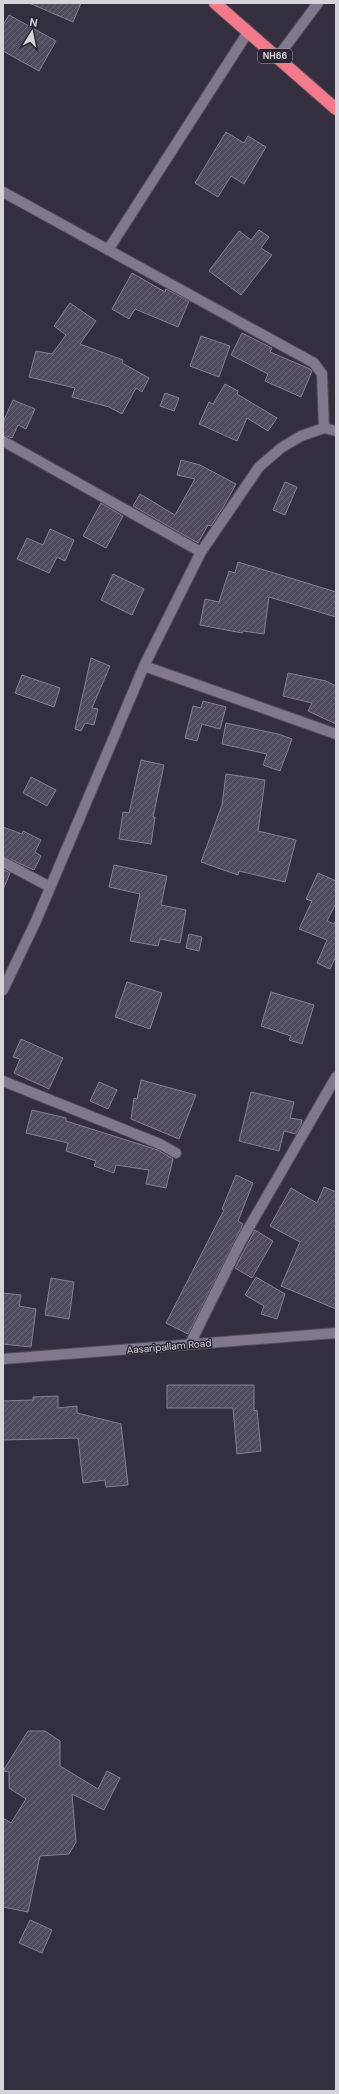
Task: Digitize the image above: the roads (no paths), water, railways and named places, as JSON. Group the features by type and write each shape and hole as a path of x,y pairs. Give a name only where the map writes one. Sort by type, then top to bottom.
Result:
{"highway":[{"name":"NH66","path":"215,3 336,109"}],"street":[{"path":"277,58 318,3"},
{"path":"108,250 248,32"},
{"path":"3,192 314,363 319,367 322,378 324,428"},
{"path":"3,990 36,921 144,666 201,552 259,467 281,448 301,436 324,428 336,431"},
{"path":"3,441 201,552"},
{"path":"144,666 336,734"},
{"path":"3,862 50,887"},
{"path":"190,1344 240,1242 336,1077"},
{"path":"3,1082 160,1144 176,1153"},
{"name":"Aasaripallam Road","path":"3,1359 336,1333"}]}
